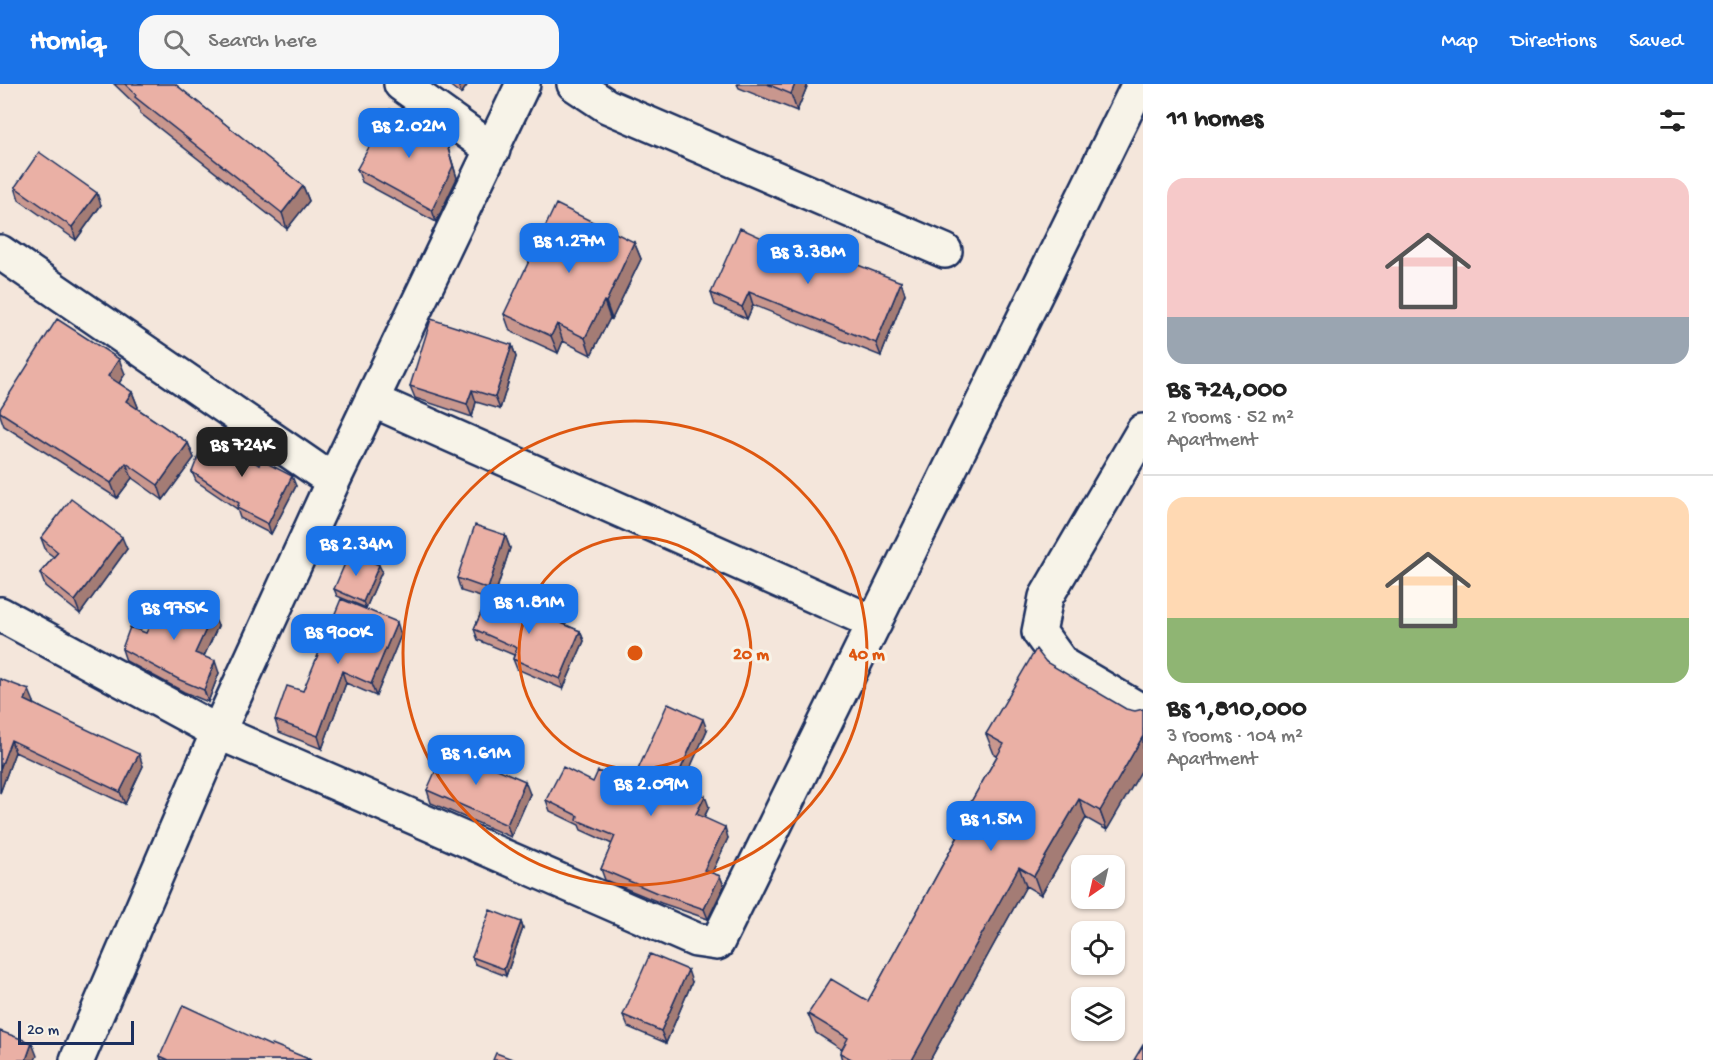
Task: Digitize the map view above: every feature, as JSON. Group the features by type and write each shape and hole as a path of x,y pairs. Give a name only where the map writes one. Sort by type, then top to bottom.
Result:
{"street":[{"path":"401,84 493,150"},
{"path":"77,1060 218,732 333,481 523,84"},
{"path":"574,84 607,106 945,251"},
{"path":"0,614 218,732 696,940 717,944 1139,84"},
{"path":"0,252 333,481"},
{"path":"372,400 874,623"},
{"path":"1143,431 1046,597 1040,632 1063,665 1143,712"}],"building":[{"path":"125,84 175,84 303,186 282,213 135,97 136,95"},
{"path":"767,84 795,84 791,94"},
{"path":"390,109 444,135 453,166 432,210 357,169"},
{"path":"39,152 97,193 72,227 15,187"},
{"path":"556,204 634,242 606,302 604,301 585,338 557,324 551,336 504,314"},
{"path":"740,228 820,264 825,252 901,282 876,343 749,292 742,307 711,293"},
{"path":"57,319 119,359 108,376 132,392 126,401 188,443 158,485 126,463 111,483 0,412"},
{"path":"431,319 512,345 495,397 472,390 467,404 410,386"},
{"path":"208,431 259,465 261,460 292,476 268,524 237,508 239,503 192,472"},
{"path":"71,499 122,537 75,601 40,573 58,552 41,538"},
{"path":"475,525 505,535 488,589 457,578"},
{"path":"350,552 379,565 363,602 334,589"},
{"path":"166,591 213,614 195,653 215,661 204,690 122,649 130,627 146,633"},
{"path":"490,593 580,631 560,679 513,659 517,648 474,629"},
{"path":"341,599 397,622 371,684 342,671 318,736 275,720 287,686 303,691"},
{"path":"1036,649 1046,662 1126,709 1135,711 1143,709 1143,736 1100,811 1079,799 1034,876 1019,867 912,1060 853,1060 840,1053 848,1038 808,1014 831,979 868,1001 960,833 955,830 1004,744 986,734"},
{"path":"0,679 29,690 25,700 139,754 120,792 11,740 0,769"},
{"path":"668,703 703,719 675,782 705,796 696,814 725,827 704,870 720,876 704,909 657,893 601,869 615,836 577,820 578,816 546,800 563,767 593,782 598,771 631,785"},
{"path":"446,747 525,781 507,825 427,790"},
{"path":"490,910 521,922 504,969 472,957"},
{"path":"650,954 688,970 661,1031 623,1015"},
{"path":"183,1005 271,1046 272,1044 311,1060 169,1060 160,1056"},
{"path":"0,1031 32,1043 26,1060 0,1060"},
{"path":"1143,1045 1143,1060 1134,1060"},
{"path":"496,1053 515,1060 493,1060"}]}
